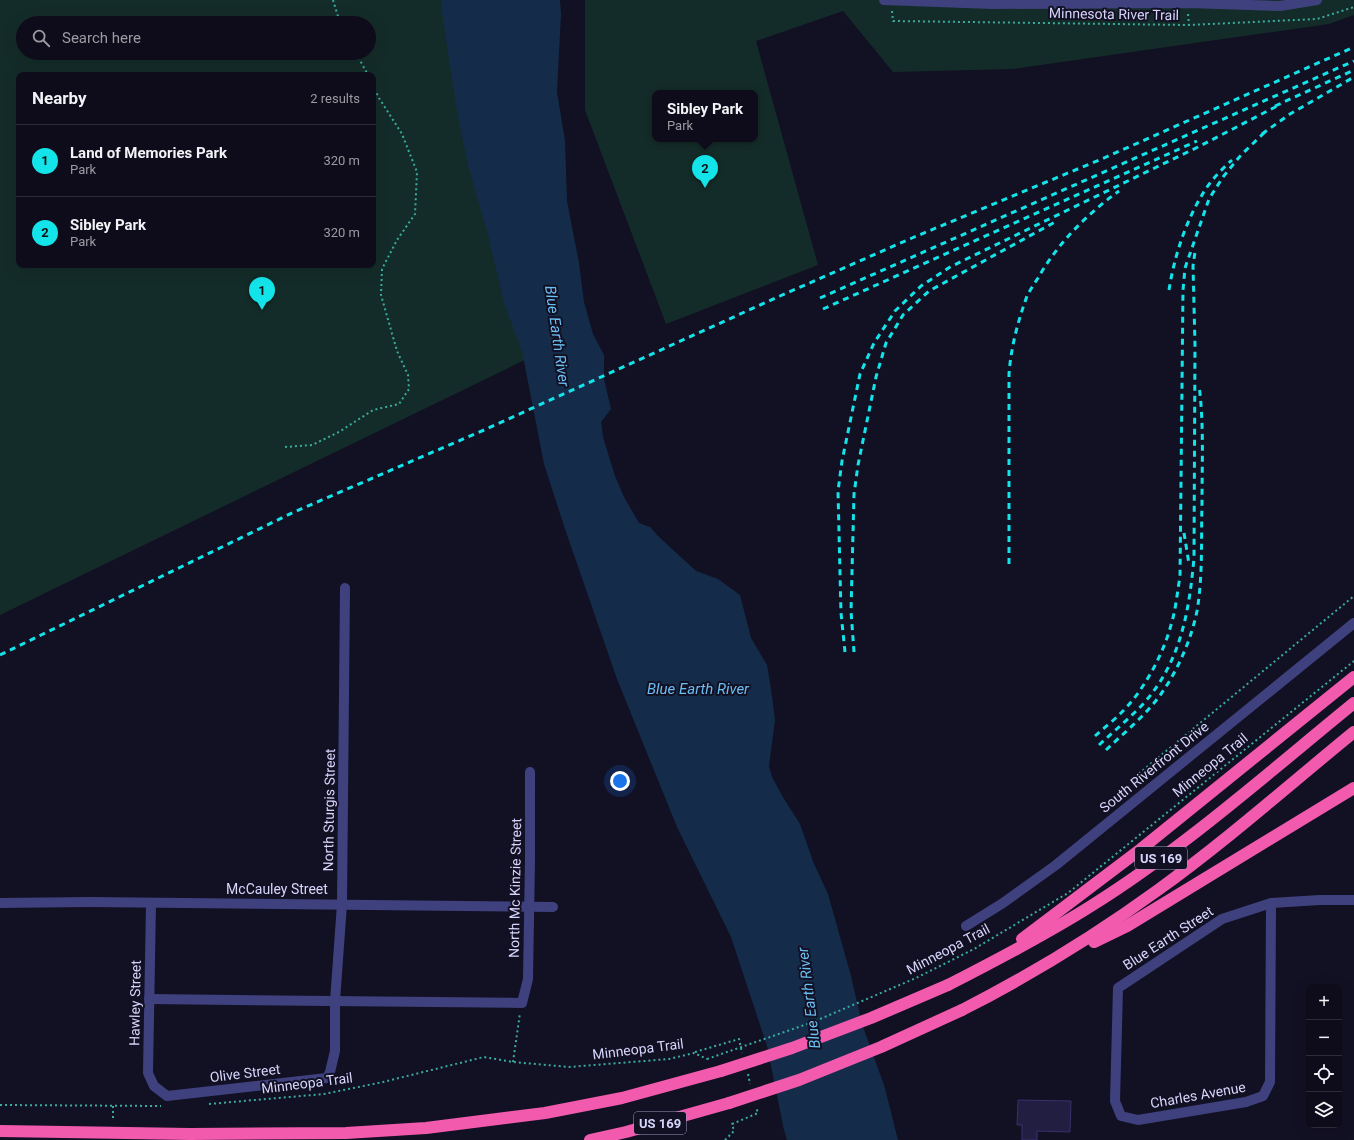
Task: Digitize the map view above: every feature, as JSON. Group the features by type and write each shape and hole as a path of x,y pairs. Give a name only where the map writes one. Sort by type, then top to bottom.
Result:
{"highway":[{"path":"987,965 1141,849 1354,677"},
{"name":"US 169","path":"0,1131 190,1134 346,1133 426,1128 545,1114 622,1098 721,1072 792,1048 870,1018 948,985 1042,936 1091,906 1155,862 1212,820 1354,703"},
{"name":"US 169","path":"590,1140 626,1132 729,1103 800,1080 881,1047 962,1010 1039,969 1114,921 1205,855 1354,732"},
{"path":"1039,969 1127,926 1354,788"},
{"path":"172,1140 190,1134"}],"street":[{"path":"887,1 992,4 1188,2 1280,6 1317,0"},
{"name":"North Sturgis Street","path":"327,1078 335,1051 336,1001 342,904 346,588"},
{"name":"South Riverfront Drive","path":"966,926 1003,903 1056,865 1354,623"},
{"name":"North Mc Kinzie Street","path":"522,1003 528,979 530,906 530,772"},
{"name":"Blue Earth Street","path":"1118,988 1222,919 1271,904 1320,900 1354,900"},
{"name":"McCauley Street","path":"0,903 90,902 553,907"},
{"name":"Hawley Street","path":"151,903 148,1073 154,1086 166,1101"},
{"name":"Charles Avenue","path":"1118,988 1115,1101 1121,1116 1138,1120 1246,1102 1262,1096 1270,1082 1271,904"},
{"path":"150,1000 522,1003"},
{"name":"Olive Street","path":"166,1101 327,1078"}],"path":[{"path":"333,0 338,16"},
{"name":"Minnesota River Trail","path":"887,1 893,21 1154,25 1317,19 1354,7"},
{"path":"360,60 366,72"},
{"path":"285,448 312,445 339,432 373,410 399,404 409,389 408,375 397,351 381,295 382,269 397,240 415,214 416,172 402,134 376,93"},
{"path":"1131,780 1354,596"},
{"name":"Minneopa Trail","path":"209,1104 324,1094 383,1082 484,1057 514,1062 569,1067 668,1059 694,1053 707,1059 813,1022 916,978 974,949 1068,892 1354,661"},
{"path":"514,1062 522,1003"},
{"path":"694,1053 739,1039"},
{"path":"0,1105 166,1101"},
{"path":"725,1140 734,1132 732,1124 758,1113"}],"green space":[{"path":"0,0 452,0 535,355 0,615"},
{"path":"585,0 1354,0 1354,15 1329,24 1013,69 893,72 843,11 756,41 818,265 666,324 585,110"}],"water":[{"name":"Blue Earth River","path":"442,0 560,0 561,14 557,92 565,141 567,201 579,263 584,302 593,334 604,355 604,379 611,409 601,422 603,437 615,476 624,497 639,523 650,527 696,571 718,579 740,595 751,638 767,665 775,720 769,766 772,777 800,824 814,864 828,894 851,976 862,1024 884,1085 898,1140 787,1140 767,1046 731,937 677,827 617,679 544,464 522,351 504,303 488,235 469,169 458,117 442,13"}],"building":[{"path":"1018,1100 1071,1101 1070,1132 1037,1131 1037,1140 1022,1140 1022,1125 1017,1125"}],"railway":[{"path":"0,655 294,512 484,430 912,238 1104,158 1354,47"},
{"path":"820,298 1354,61"},
{"path":"1275,106 1354,70"},
{"path":"1262,134 1290,114 1354,77"},
{"path":"845,652 841,613 838,491 842,461 860,374 874,343 895,311 921,286 950,267 1198,147 1281,104"},
{"path":"1095,736 1122,712 1138,693 1152,672 1168,636 1180,577 1183,290 1185,268 1209,199 1223,177 1241,155 1267,130"},
{"path":"823,309 1197,141"},
{"path":"1169,290 1177,253 1190,217 1209,185 1232,160"},
{"path":"1009,564 1009,374 1015,334 1027,296 1046,265 1074,230 1096,209 1119,191"},
{"path":"854,652 851,611 854,494 858,465 876,377 886,343 903,315 929,291 1055,222"},
{"path":"1099,745 1139,709 1157,687 1175,653 1186,617 1194,558 1195,345 1193,266 1195,252"},
{"path":"1106,750 1142,716 1155,702 1167,685 1187,644 1197,611 1201,557 1202,414 1199,385"},
{"path":"1184,533 1189,564"}],"place":[{"name":"Sibley Park","path":"705,188"},
{"name":"Land of Memories Park","path":"262,310"}]}
